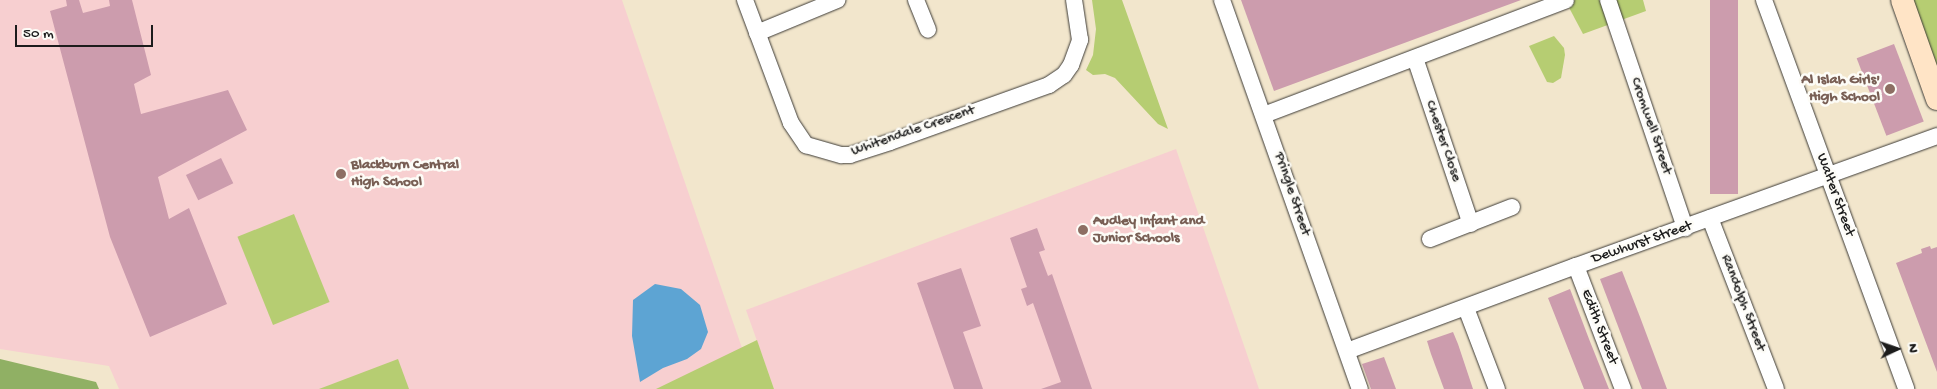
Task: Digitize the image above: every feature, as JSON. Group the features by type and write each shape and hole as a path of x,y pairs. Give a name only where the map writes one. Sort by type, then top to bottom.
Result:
{"street":[{"name":"Whitendale Crescent","path":"745,0 791,123 806,145 827,152 850,155 1049,85 1064,75 1071,65 1080,40 1074,0"},
{"path":"757,32 837,0"},
{"path":"916,0 928,30"},
{"name":"Pringle Street","path":"1222,0 1360,389"},
{"path":"1264,115 1565,0"},
{"name":"Cromwell Street","path":"1608,0 1685,228"},
{"name":"Walter Street","path":"1764,0 1906,389"},
{"path":"1902,0 1937,98"},
{"name":"Chester Close","path":"1415,58 1471,224"},
{"name":"Dewhurst Street","path":"1347,352 1576,266 1937,136"},
{"path":"1430,239 1512,207"},
{"name":"Randolph Street","path":"1710,218 1776,389"},
{"name":"Edith Street","path":"1576,266 1622,389"},
{"path":"1466,308 1497,389"}],"shaded area":[{"name":"Blackburn Central High School","path":"0,0 622,0 742,348 659,389 119,389 109,366 0,349"},
{"name":"Audley Infant and Junior Schools","path":"1176,149 1259,389 774,389 746,310"}],"green space":[{"path":"1092,0 1122,0 1168,129 1158,124 1115,78 1105,74 1093,75 1086,70 1093,55 1096,29"},
{"path":"1565,0 1643,0 1646,11 1583,34"},
{"path":"1903,0 1937,0 1937,95"},
{"path":"1554,36 1564,48 1565,55 1561,78 1553,83 1547,82 1529,46"},
{"path":"294,214 330,302 273,325 237,237"},
{"path":"757,340 774,389 656,389"},
{"path":"0,359 96,382 99,389 0,389"},
{"path":"398,359 409,389 319,389"}],"water":[{"path":"655,284 681,289 700,305 708,332 701,349 687,359 663,368 640,382 632,336 633,300"}],"building":[{"path":"66,0 79,0 83,13 110,6 109,0 132,0 151,75 134,84 141,114 228,90 247,130 158,177 169,219 189,208 227,304 150,337 110,237 50,11 67,6"},
{"path":"1241,0 1521,0 1274,91"},
{"path":"1710,0 1738,0 1738,194 1710,194"},
{"name":"Al Islah Girls' High School","path":"1894,44 1924,121 1886,136 1857,58"},
{"path":"221,158 233,183 198,200 186,175"},
{"path":"1037,228 1045,250 1039,252 1048,276 1052,274 1092,389 1041,389 1061,382 1033,303 1027,306 1021,289 1027,287 1010,238"},
{"path":"1930,246 1931,249 1937,247 1937,372 1896,263 1922,253 1921,249"},
{"path":"961,268 981,326 963,332 983,389 954,389 917,283"},
{"path":"1622,271 1667,389 1642,389 1600,279"},
{"path":"1570,289 1609,389 1584,389 1548,298"},
{"path":"1453,332 1473,389 1444,389 1431,354 1427,341"},
{"path":"1384,357 1396,389 1371,389 1362,364"}],"place":[{"name":"Al Islah Girls' High School","path":"1890,89"},
{"name":"Blackburn Central High School","path":"341,174"},
{"name":"Audley Infant and Junior Schools","path":"1083,230"}]}
